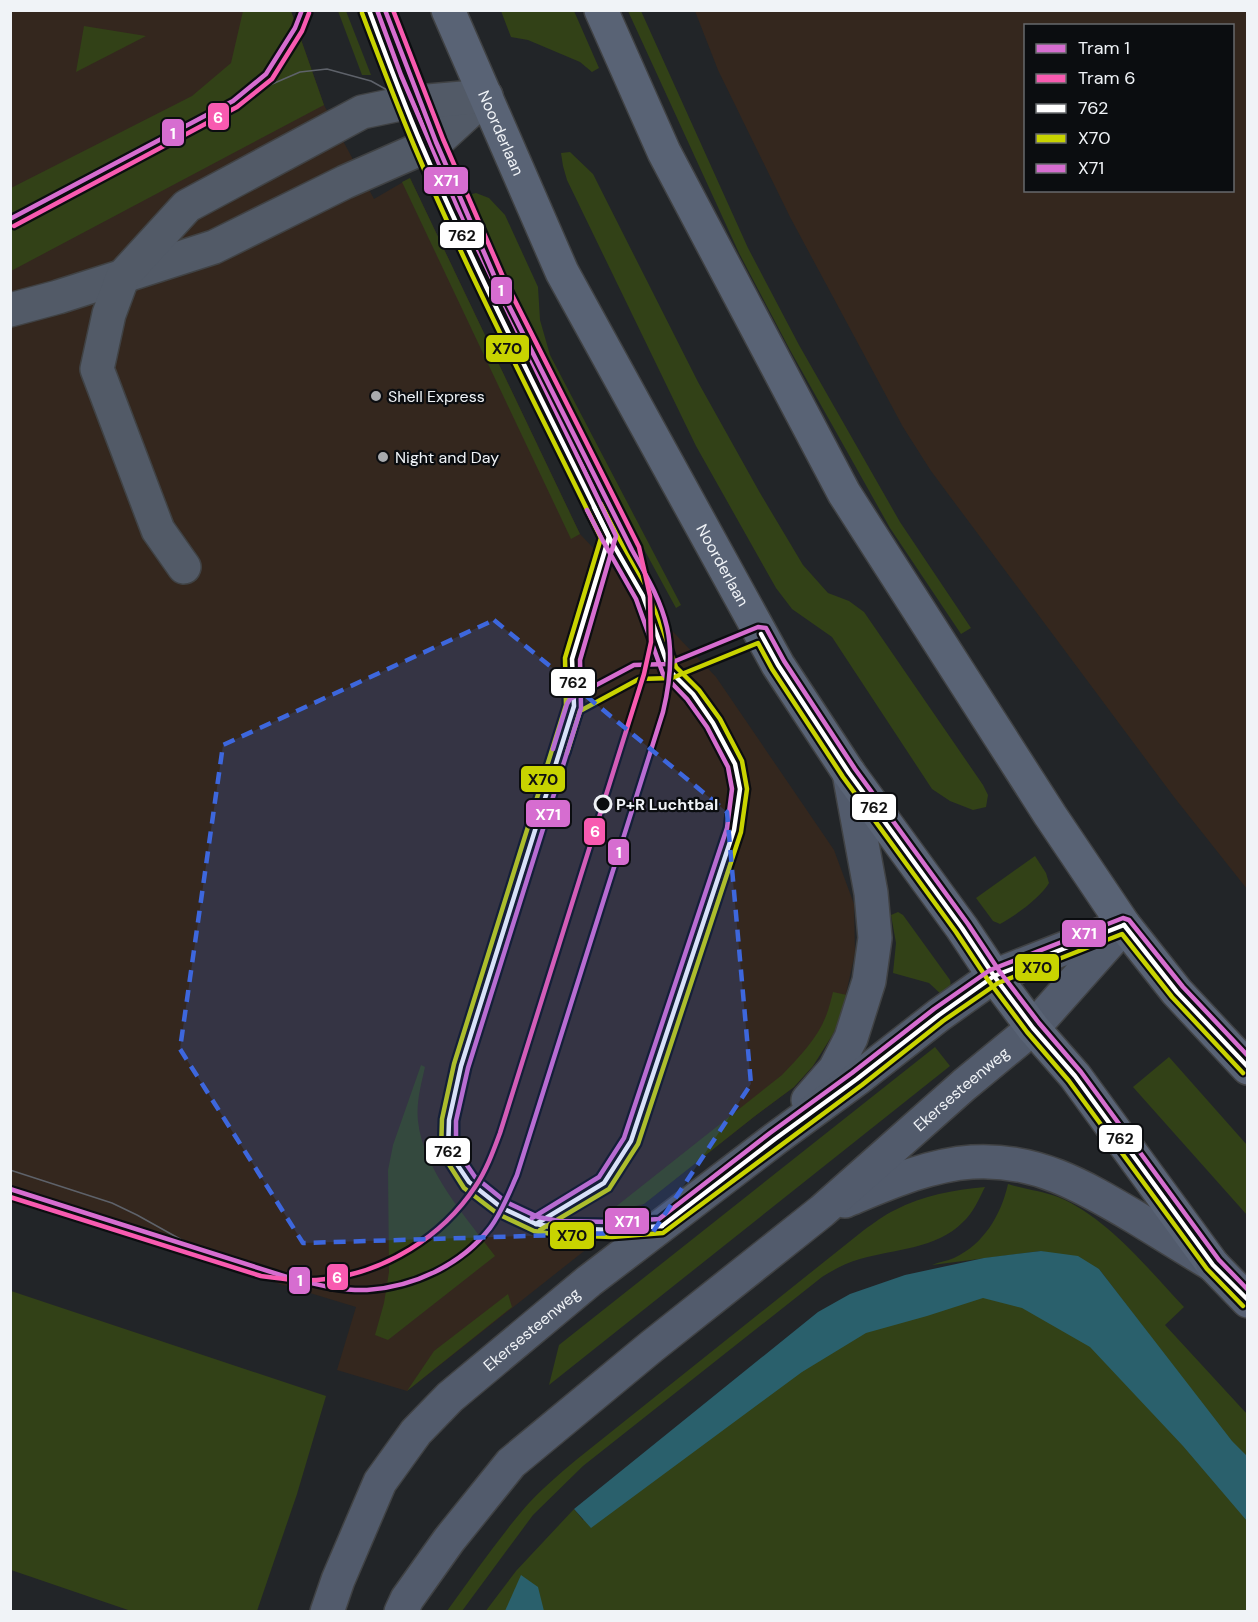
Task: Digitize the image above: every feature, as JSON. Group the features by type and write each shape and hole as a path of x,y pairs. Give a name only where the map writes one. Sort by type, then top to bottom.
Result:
{"highway":[{"name":"Noorderlaan","path":"1213,1265 1248,1301"}],"main road":[{"name":"Noorderlaan","path":"448,10 562,272 778,665 849,772 994,976 1033,1028 1075,1076 1213,1265"},
{"path":"601,10 664,152 844,493 1050,815 1124,925 1178,992 1248,1068"},
{"path":"775,1139 835,1069 851,1038 869,981 875,938 871,892 849,772"},
{"name":"Ekersesteenweg","path":"327,1611 380,1482 416,1432 450,1397 589,1281 939,1015 994,976 1124,925"},
{"name":"Ekersesteenweg","path":"401,1611 449,1540 511,1462 822,1210 964,1085 1033,1028 1124,925"},
{"path":"822,1210 893,1181 934,1169 971,1162 1002,1162 1052,1173 1080,1186 1213,1265"}],"street":[{"path":"184,567 158,530 98,369 109,314 123,276 187,206 362,112 405,103 486,96"},
{"path":"10,310 214,247 345,183 436,142 486,96"}],"highlighted area":[{"path":"494,620 727,812 751,1084 653,1232 303,1243 180,1049 223,745"}],"shaded area":[{"path":"10,11 291,11 324,105 374,199 410,178 580,534 716,677 834,850 854,904 855,953 841,1017 813,1066 794,1087 407,1391 337,1370 356,1307 11,1202"},
{"path":"695,11 1247,11 1247,889 1174,797 931,471 903,427 790,217 718,70"}],"green space":[{"path":"243,11 291,11 324,105 11,271 11,188 192,96 231,63"},
{"path":"338,11 346,11 371,75 362,75"},
{"path":"501,11 574,11 599,68 592,72 580,62 528,40 511,37"},
{"path":"628,11 641,11 748,248 799,345 900,522 971,628 961,634 890,528 790,350 739,253"},
{"path":"84,26 146,36 76,72"},
{"path":"570,152 593,174 698,382 803,565 828,593 849,601 864,612 983,785 988,795 986,807 973,810 950,801 932,789 832,637 792,609 776,588 696,446 567,180 561,153"},
{"path":"410,178 580,534 571,539 402,182"},
{"path":"476,193 489,198 505,215 538,287 540,320 550,355 681,605 676,608 531,342 465,196"},
{"path":"1035,856 1046,873 1049,883 1013,916 1000,924 993,921 976,898"},
{"path":"898,912 903,915 950,980 949,988 942,995 929,983 893,973 896,943 891,915"},
{"path":"833,992 847,995 841,1017 813,1066 794,1087 644,1204 609,1212 782,1075 818,1032 826,1016"},
{"path":"935,1047 950,1066 549,1385 559,1345"},
{"path":"1169,1057 1247,1145 1247,1215 1133,1087"},
{"path":"421,1065 425,1067 418,1101 418,1121 428,1157 448,1193 495,1256 388,1340 375,1335 384,1303 389,1272 388,1170 393,1145"},
{"path":"1008,1184 1052,1195 1076,1206 1126,1245 1184,1307 1165,1325 1247,1414 1247,1611 485,1612 516,1571 574,1509 583,1520 833,1328 957,1280 1150,1336 1099,1269 1041,1251 932,1265 965,1252 982,1237 1001,1207"},
{"path":"985,1187 967,1218 941,1238 855,1261 822,1277 583,1466 533,1515 462,1611 447,1611 512,1523 548,1484 864,1230 891,1212 917,1200"},
{"path":"11,1291 326,1396 297,1494 257,1611 131,1611 11,1570"},
{"path":"508,1294 512,1307 407,1391 434,1351"}],"water":[{"path":"1041,1251 1078,1256 1099,1269 1232,1441 1247,1456 1247,1521 1183,1446 1090,1347 1022,1308 983,1298 866,1333 802,1372 591,1528 574,1509 818,1312 850,1294 905,1275 984,1258"},
{"path":"521,1575 538,1587 544,1611 505,1611"}],"tram line":[{"name":"1","path":"10,219 233,101 266,74 295,28 302,10"},
{"name":"1","path":"10,1189 290,1278 318,1285 367,1290 419,1279 451,1263 465,1253 490,1228 517,1175 663,712 668,687 670,646 662,609 654,591 496,280 436,142 385,10"},
{"name":"6","path":"10,1197 261,1276 302,1280 326,1279 370,1269 410,1249 429,1236 462,1205 475,1187 486,1168 500,1133 644,674 651,642 650,596 639,547 503,277 443,139 393,10"},
{"name":"6","path":"14,226 237,107 272,79 302,31 309,13"},
{"path":"233,101 300,72 327,69 371,81 398,96 432,129"},
{"path":"10,1170 112,1203 189,1244 219,1255"}],"transit line":[{"name":"762","path":"369,10 408,113 444,196 609,537 572,659 574,706 461,1066 449,1120 448,1151 469,1182 502,1208 536,1224 558,1228 612,1230 662,1226"},
{"name":"X71","path":"377,10 401,75 458,208 616,536 580,660 581,708 468,1068 456,1121 456,1149 475,1177 506,1202 538,1217 559,1221 612,1222 659,1219 934,1009 990,970 1123,918 1129,920 1183,987 1248,1056"},
{"name":"X70","path":"362,13 436,198 601,538 565,658 566,705 454,1064 442,1119 441,1152 464,1188 498,1214 534,1231 558,1235 612,1237 663,1233 862,1085 943,1021 998,983 1122,934 1172,997 1243,1073"},
{"name":"X70","path":"540,1230 609,1189 638,1144 741,832 747,789 742,761 720,719 699,690 676,667 650,593 601,504"},
{"name":"762","path":"536,1224 604,1183 631,1141 734,830 740,789 735,764 713,723 693,694 670,671 643,596 594,507"},
{"name":"X71","path":"532,1218 599,1177 624,1138 727,828 732,789 728,767 707,727 687,699 663,674 636,599 587,510"},
{"name":"X71","path":"553,749 570,699 634,665 668,664 758,627 766,628 784,661 855,769 968,924 1000,972 1081,1072 1219,1260 1248,1290"},
{"name":"762","path":"761,634 778,665 849,773 962,928 994,976 1033,1028 1075,1076 1213,1265 1248,1300"},
{"name":"X70","path":"567,753 580,711 639,679 672,678 758,643 772,669 843,777 956,932 988,980 1027,1032 1069,1081 1207,1269 1243,1306"},
{"name":"762","path":"1124,925 1177,992 1248,1067"},
{"name":"762","path":"662,1226 939,1015 994,976 1124,925"}],"place":[{"name":"Shell Express","path":"376,396"},
{"name":"Night and Day","path":"383,457"},
{"name":"P+R Luchtbal","path":"603,804"}]}
